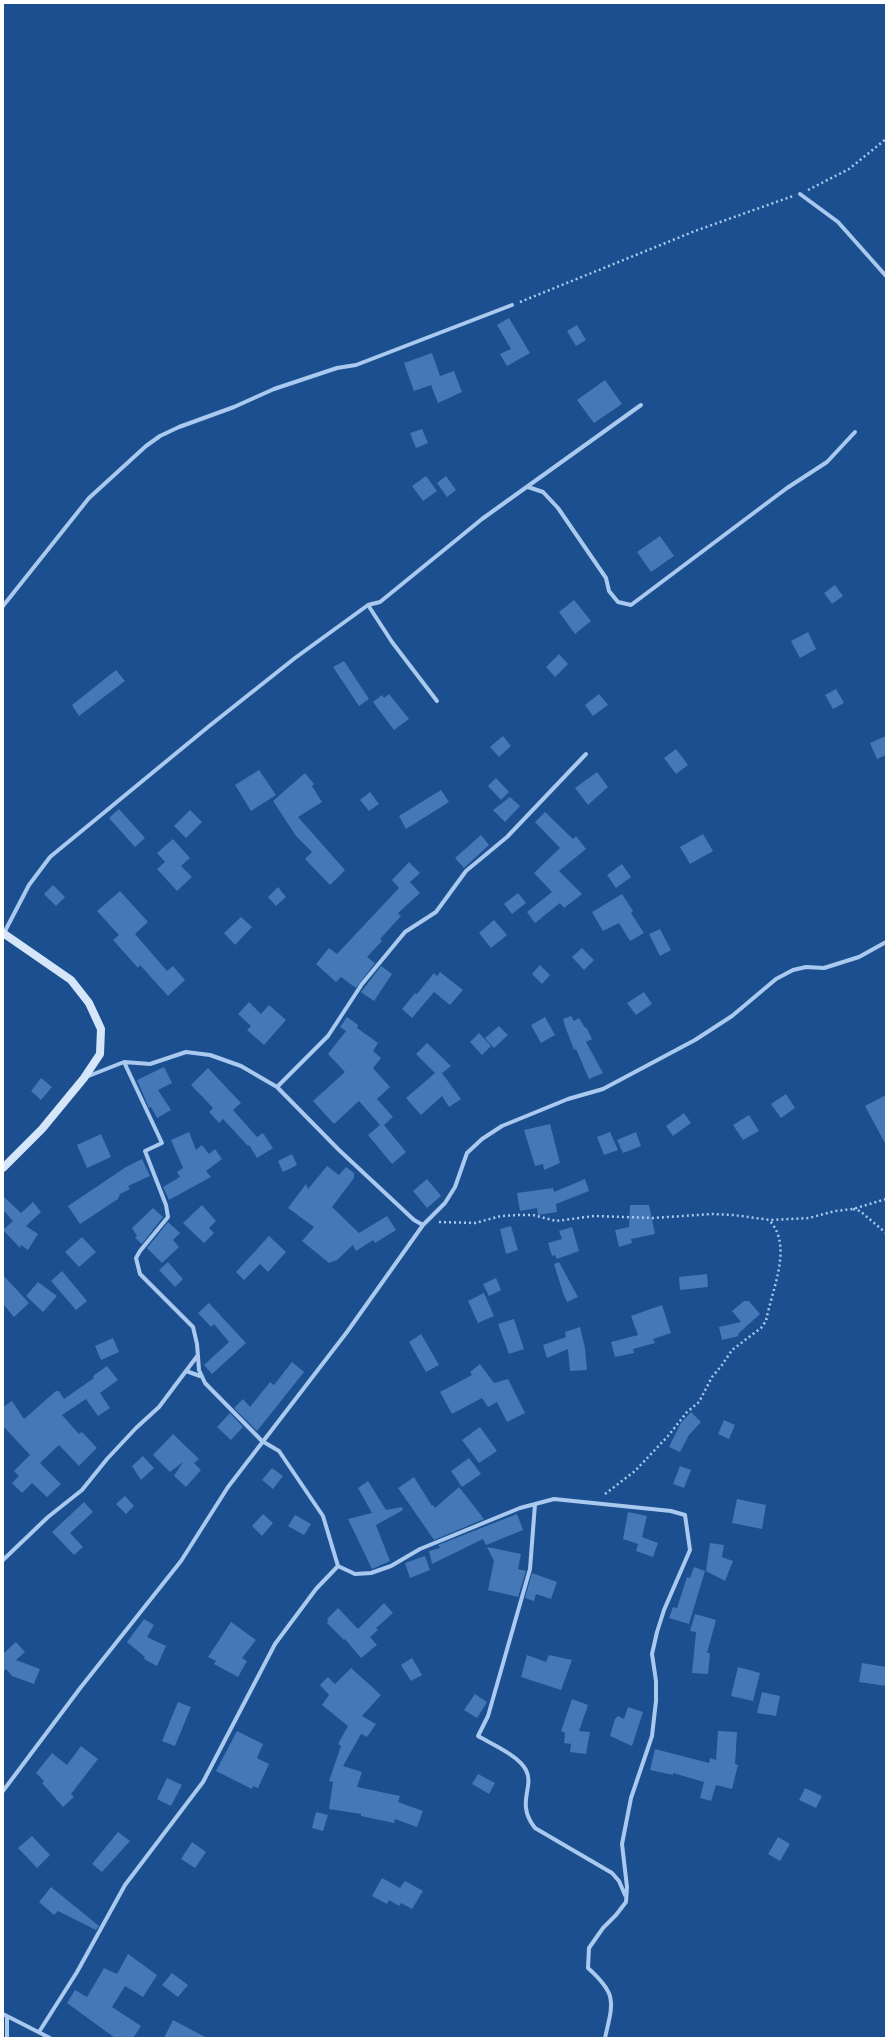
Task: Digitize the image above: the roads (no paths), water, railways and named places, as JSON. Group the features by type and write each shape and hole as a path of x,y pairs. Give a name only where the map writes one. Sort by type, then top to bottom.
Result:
{"street":[{"path":"800,194 838,222 886,276"},
{"path":"3,606 89,498 146,446 160,436 179,426 234,407 274,389 337,368 356,365 512,305"},
{"path":"3,1168 42,1129 84,1078 100,1054 101,1029 89,1003 71,980 3,933 29,886 50,858 208,727 295,658 368,605 380,602 482,519 641,405"},
{"path":"528,487 542,492 558,508 606,578 609,591 618,602 631,605 787,488 827,462 855,432"},
{"path":"368,605 392,642 437,701"},
{"path":"277,1087 328,1036 362,984 405,932 436,912 466,871 507,837 586,754"},
{"path":"3,1791 81,1686 181,1561 228,1487 347,1332 423,1225 448,1198 455,1186 467,1153 482,1138 502,1126 568,1098 604,1090 715,1028 757,996 776,979 792,970 824,968 859,957 886,942"},
{"path":"84,1078 124,1062 150,1064 186,1052 210,1055 240,1066 277,1087 359,1169 414,1220 423,1225"},
{"path":"124,1062 162,1143 145,1151 166,1205 168,1217 136,1258 140,1274 193,1327 198,1344 200,1376 205,1383 262,1441 279,1451 323,1516 338,1566 355,1574 371,1573 391,1566 420,1549 520,1508 561,1499 671,1511 685,1516 691,1545 684,1566 664,1610 652,1654 656,1681 656,1701 652,1736 631,1798 622,1844 627,1887 626,1902 603,1928 589,1948 588,1968 607,1987 612,2003 611,2019 605,2038"},
{"path":"3,1560 48,1517 82,1490 106,1459 136,1428 159,1408 198,1355"},
{"path":"186,1371 200,1376"},
{"path":"535,1504 530,1569 488,1716 478,1736 519,1761 526,1770 528,1778 524,1804 527,1819 534,1828 612,1873 624,1891 626,1902"},
{"path":"39,2032 77,1972 125,1885 203,1782 275,1644 316,1589 338,1566"},
{"path":"5,2015 50,2038"},
{"path":"5,2015 7,2038"}]}
